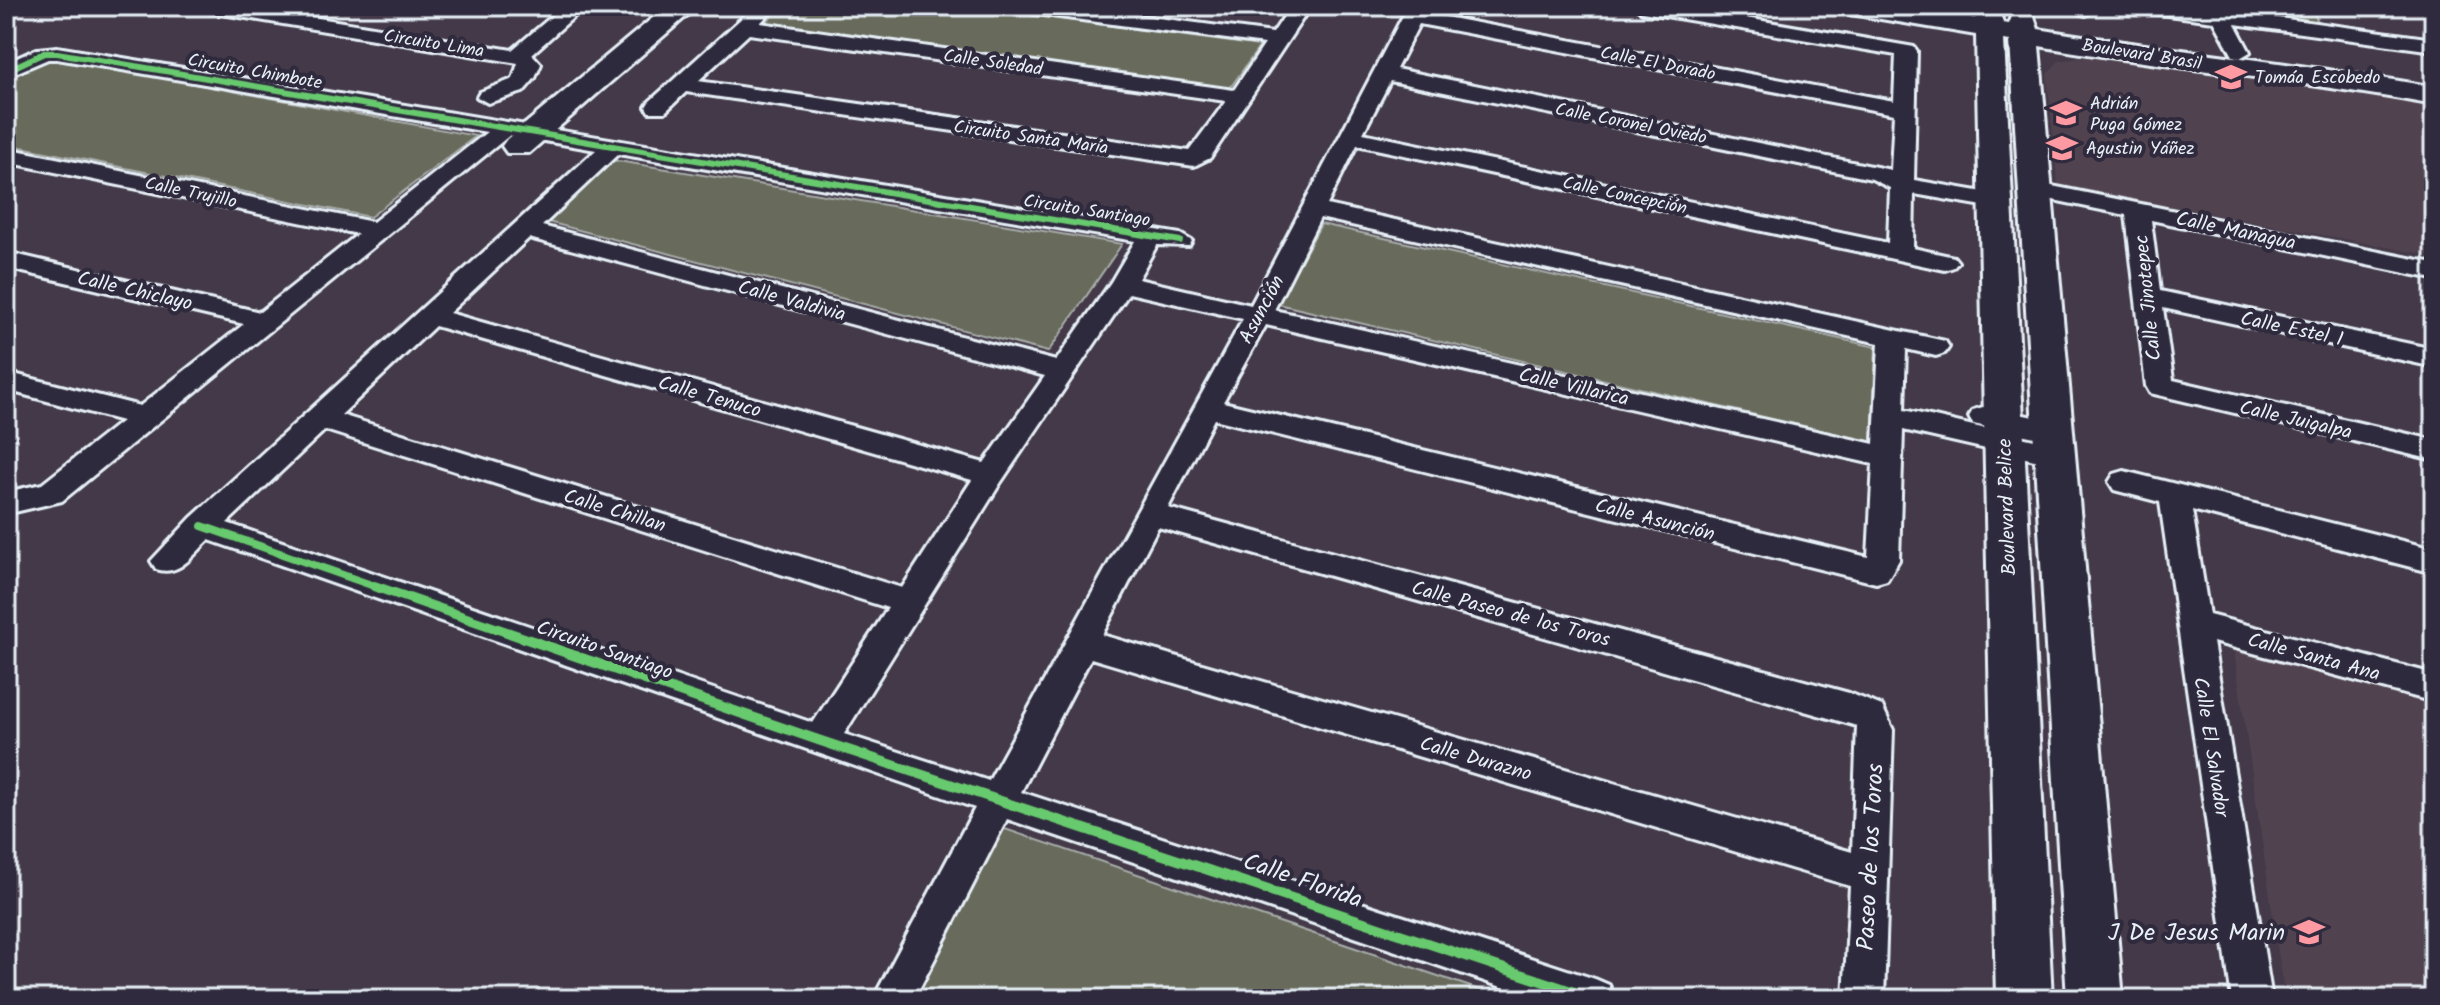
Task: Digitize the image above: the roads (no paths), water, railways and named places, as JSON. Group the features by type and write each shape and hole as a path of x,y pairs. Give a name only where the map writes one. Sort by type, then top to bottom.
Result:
{"street":[{"name":"Circuito Lima","path":"210,6 516,57"},
{"path":"516,57 576,6"},
{"path":"510,138 657,6"},
{"path":"6,503 51,493 376,230 510,138 684,6"},
{"path":"657,107 767,6"},
{"path":"1021,6 1279,40"},
{"name":"Circuito Santa María","path":"683,85 1194,159 1202,153 1301,6"},
{"path":"1642,6 1907,51 1904,109 1894,176 1900,253"},
{"name":"Boulevard Brasil","path":"1851,6 1890,12 2007,41 2114,50 2354,81 2434,96"},
{"name":"Boulevard Brasil","path":"1937,6 2007,41 2228,51 2344,65 2434,81"},
{"path":"2144,6 2208,10 2434,45"},
{"path":"2326,6 2337,29"},
{"path":"2208,10 2228,51"},
{"path":"1415,12 1311,209 1936,347"},
{"name":"Calle El Dorado","path":"1415,12 1904,109"},
{"path":"1890,12 1960,38 1974,49 2007,41 2042,59 2073,52 2114,50"},
{"name":"Calle Soledad","path":"745,27 1241,97"},
{"path":"2007,41 2037,190 2095,999"},
{"name":"Boulevard Belice","path":"2007,41 1995,194 2024,999"},
{"name":"Circuito Chimbote","path":"6,71 44,53 57,53 510,138 606,153"},
{"path":"488,97 515,89 525,82 531,64 525,58 516,57"},
{"name":"Calle Coronel Oviedo","path":"1383,73 1995,194"},
{"name":"Calle Concepción","path":"1349,137 1945,262"},
{"path":"167,561 606,153"},
{"name":"Circuito Santiago","path":"606,153 1180,241"},
{"name":"Calle Trujillo","path":"6,155 376,230"},
{"name":"Calle Managua","path":"2037,190 2434,271"},
{"name":"Asunción","path":"1206,407 1259,314 1311,209"},
{"name":"Calle Jinotepec","path":"2137,209 2150,297 2156,380 2160,386"},
{"name":"Calle Valdivia","path":"525,229 1060,371"},
{"name":"Circuito Santiago","path":"821,741 991,475 1123,284 1150,236"},
{"name":"Calle Chiclayo","path":"6,260 264,321"},
{"name":"Calle Villarica","path":"1123,284 1888,457"},
{"name":"Calle Estel 1","path":"2150,297 2434,358"},
{"name":"Calle Tenuco","path":"429,316 991,475"},
{"name":"Calle Asunción","path":"1206,407 1876,571 1883,560 1893,338"},
{"path":"6,381 145,417"},
{"name":"Calle Juigalpa","path":"2160,386 2434,450"},
{"path":"893,999 1206,407"},
{"path":"1890,407 2055,443"},
{"name":"Calle Chillan","path":"319,418 911,603"},
{"path":"2124,482 2434,561"},
{"name":"Calle El Salvador","path":"2174,494 2252,999"},
{"name":"Calle Paseo de los Toros","path":"1150,514 1849,707 1870,716"},
{"name":"Circuito Santiago","path":"202,526 821,741 999,799"},
{"name":"Calle Santa Ana","path":"2193,624 2434,688"},
{"name":"Calle Durazno","path":"1082,642 1869,874"},
{"name":"Paseo de los Toros","path":"1864,999 1876,730 1870,716"},
{"name":"Calle Florida","path":"999,799 1595,999"}],"place":[{"name":"Tomáa Escobedo","path":"2231,77"},
{"name":"Adrián Puga Gómez","path":"2066,113"},
{"name":"Agustin Yáñez","path":"2062,148"},
{"name":"J De Jesus Marin","path":"2309,932"}]}
